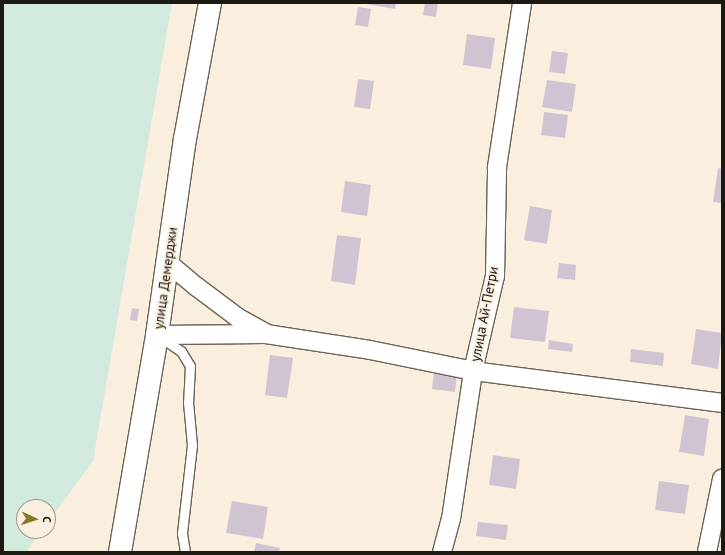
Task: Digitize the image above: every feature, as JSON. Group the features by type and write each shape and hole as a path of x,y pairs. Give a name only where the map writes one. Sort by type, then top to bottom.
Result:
{"main road":[{"name":"улица Демерджи","path":"120,552 157,335 185,139 210,3"}],"street":[{"name":"улица Ай-Петри","path":"442,552 451,519 473,371 495,276 497,167 522,3"},
{"path":"167,262 196,287 236,317 266,334"},
{"path":"157,335 266,334 370,350 473,371 722,403"},
{"path":"707,552 722,479"}],"lane":[{"path":"157,335 181,351 190,366 188,402 192,445 182,533 185,552"}],"green space":[{"path":"3,3 172,3 93,461 56,511 56,499 16,499 16,539 35,539 26,552 3,552"}],"building":[{"path":"396,3 395,9 367,4"},
{"path":"425,3 438,3 436,17 423,15"},
{"path":"358,7 371,9 368,27 355,25"},
{"path":"467,34 495,38 491,69 463,65"},
{"path":"552,51 568,53 565,74 549,72"},
{"path":"358,79 374,81 370,109 354,107"},
{"path":"547,80 576,84 572,112 542,107"},
{"path":"544,112 568,115 565,138 541,135"},
{"path":"718,168 722,169 722,203 713,202"},
{"path":"345,181 371,185 367,216 341,212"},
{"path":"530,206 552,210 547,244 524,240"},
{"path":"337,235 361,238 355,285 331,281"},
{"path":"559,263 576,265 575,280 557,278"},
{"path":"514,307 549,311 545,342 510,338"},
{"path":"132,308 139,309 137,321 130,320"},
{"path":"696,329 722,333 718,369 691,364"},
{"path":"549,340 573,344 572,352 548,349"},
{"path":"631,349 664,353 663,366 630,362"},
{"path":"270,355 293,358 287,398 265,395"},
{"path":"434,371 457,374 455,392 432,389"},
{"path":"685,415 709,419 704,456 679,452"},
{"path":"493,455 520,459 516,489 489,485"},
{"path":"659,481 689,485 685,514 655,510"},
{"path":"232,501 268,507 263,539 226,533"},
{"path":"478,522 508,525 506,540 476,536"},
{"path":"256,543 280,548 279,552 254,552"}]}
